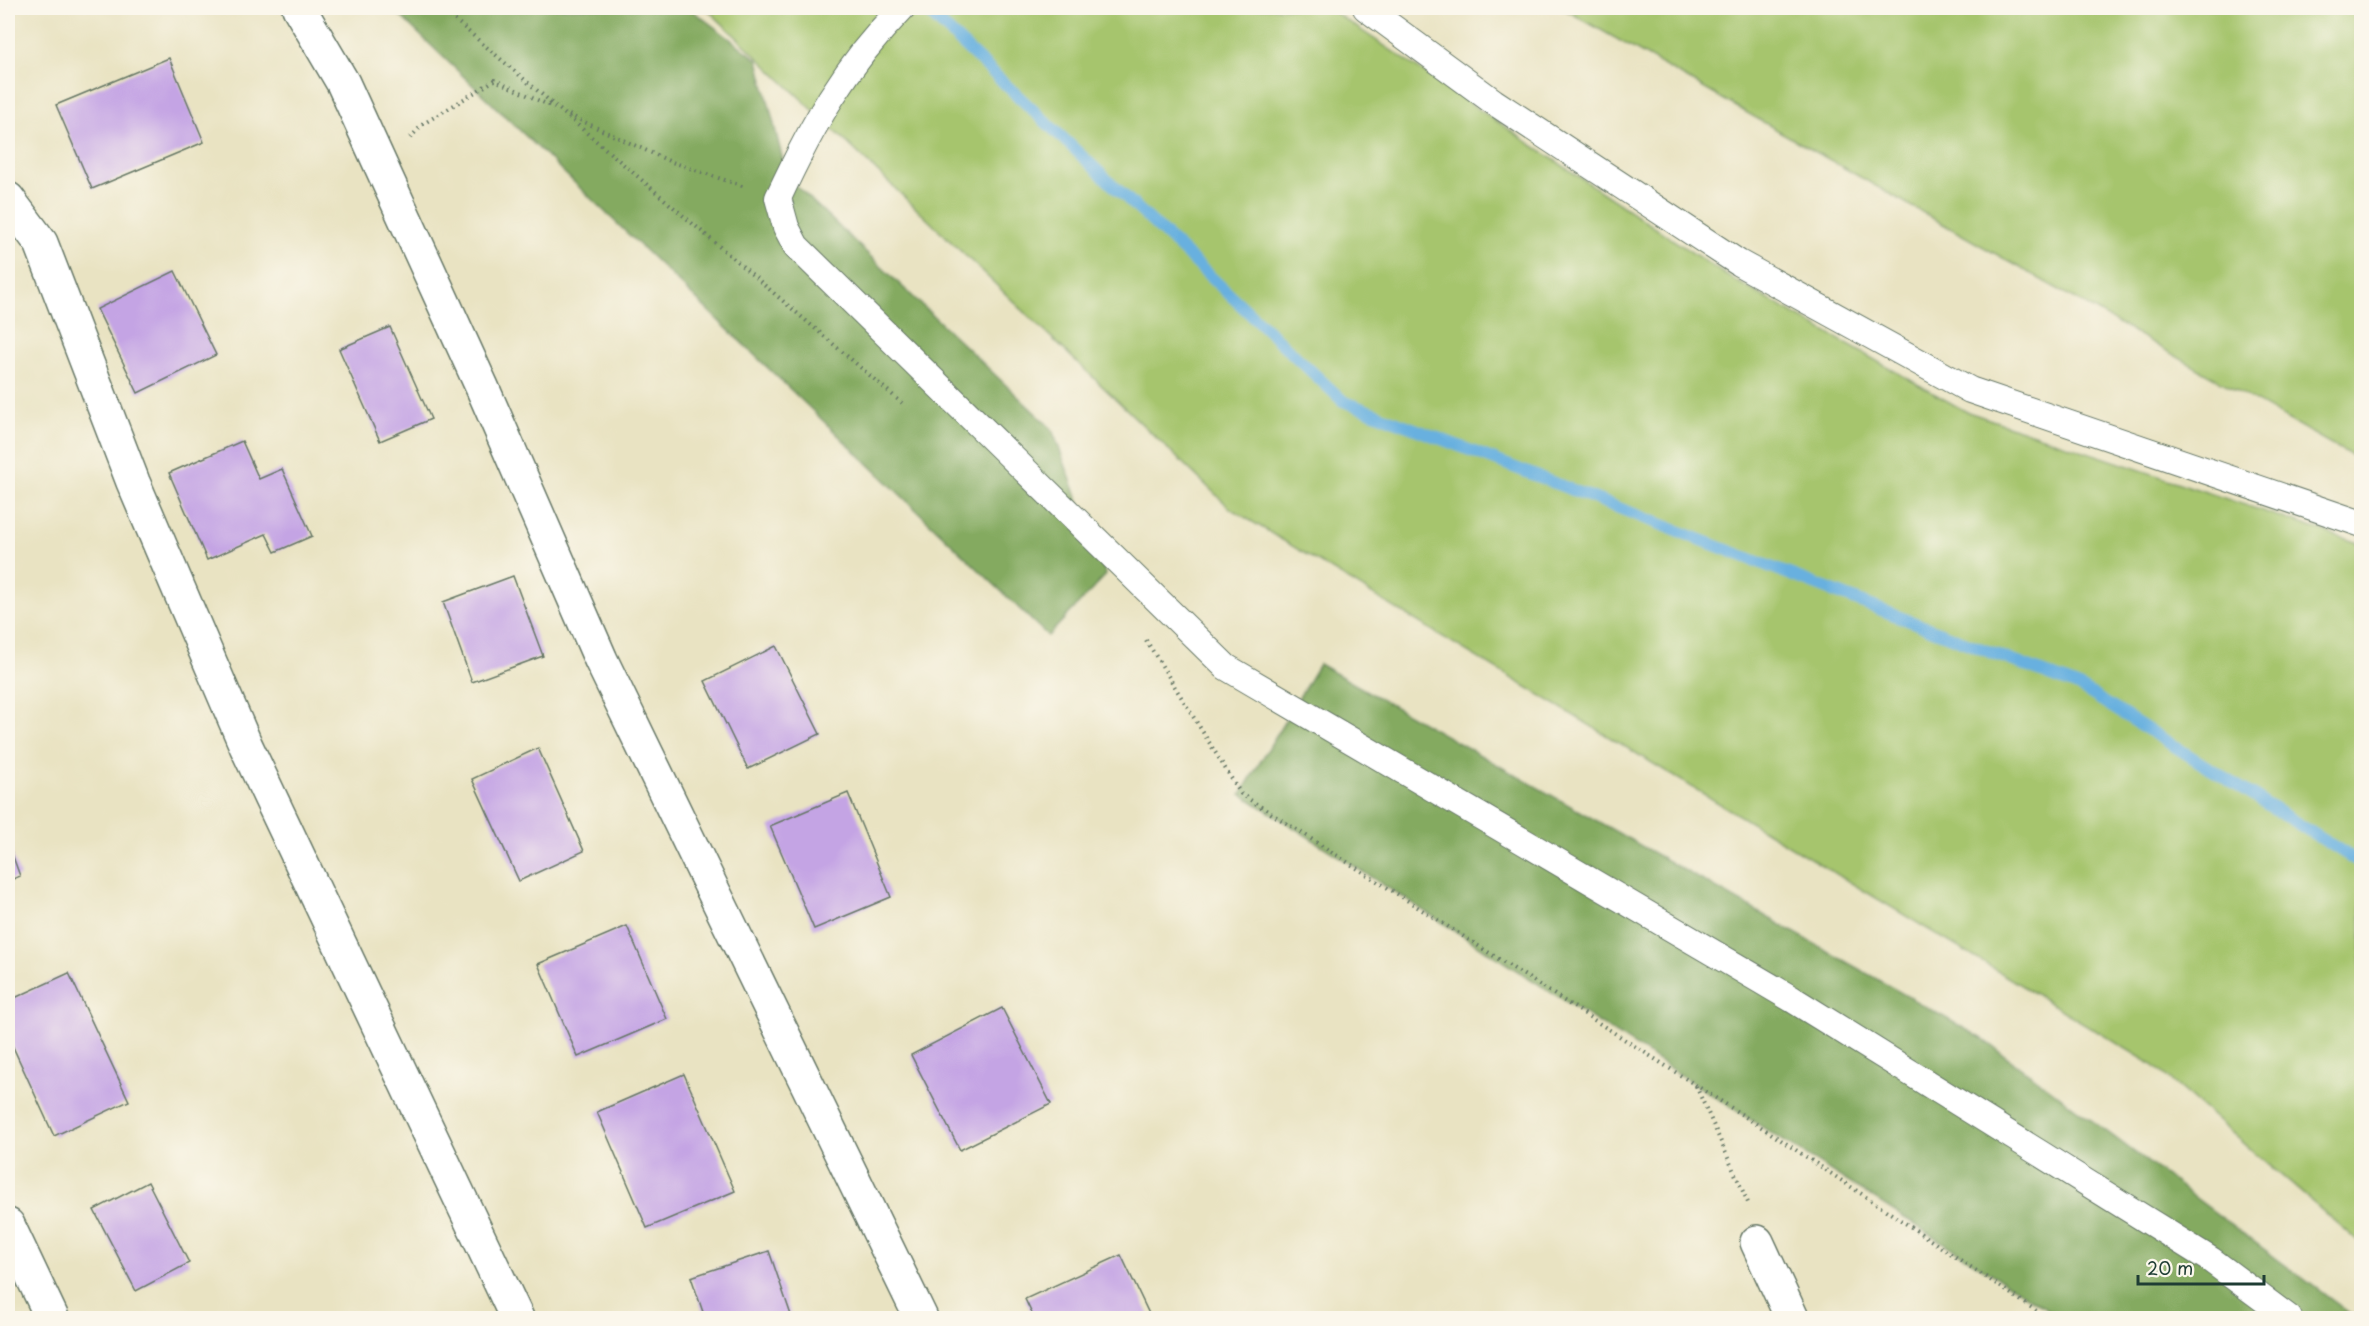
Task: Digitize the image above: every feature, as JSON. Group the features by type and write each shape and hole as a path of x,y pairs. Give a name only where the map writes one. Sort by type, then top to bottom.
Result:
{"street":[{"path":"299,8 343,83 383,168 601,660 921,1318"},
{"path":"8,199 41,243 133,482 246,746 517,1318"},
{"path":"8,1225 52,1318"},
{"path":"1755,1227 1792,1318"}],"lane":[{"path":"902,8 841,79 807,137 778,198 786,227 796,246 1226,667 1792,999 2211,1260 2289,1318"},
{"path":"1366,8 1494,102 1739,263 1970,390 2361,524"}],"path":[{"path":"383,168 423,124 495,80 669,161 778,198"},
{"path":"1696,1085 1755,1227"}],"green space":[{"path":"392,8 689,8 758,60 787,177 1052,429 1106,575 1048,636"},
{"path":"706,8 1328,8 1727,276 1965,411 2361,544 2361,1244 2153,1065 1231,509"},
{"path":"1562,8 2361,8 2361,461"},
{"path":"1319,664 1983,1039 2356,1318 2061,1318 1241,794"}],"building":[{"path":"169,58 204,142 92,189 56,105"},
{"path":"175,271 216,355 138,393 97,309"},
{"path":"390,327 431,419 380,441 339,349"},
{"path":"242,441 259,479 282,469 312,536 275,552 266,534 207,560 169,473"},
{"path":"513,576 543,656 472,682 443,602"},
{"path":"776,646 820,734 748,769 705,681"},
{"path":"538,748 584,851 519,881 472,779"},
{"path":"848,793 891,897 814,929 770,826"},
{"path":"8,843 20,876 8,881"},
{"path":"627,926 667,1019 578,1057 538,964"},
{"path":"69,973 129,1101 54,1136 8,1036 8,1001"},
{"path":"1002,1008 1051,1104 960,1150 911,1055"},
{"path":"684,1074 735,1191 647,1228 597,1112"},
{"path":"148,1182 189,1263 136,1291 94,1210"},
{"path":"769,1251 792,1318 705,1318 691,1277"},
{"path":"1121,1255 1151,1318 1034,1318 1025,1299"}],"waterway":[{"path":"924,8 1343,401 2080,687 2362,864"}]}
